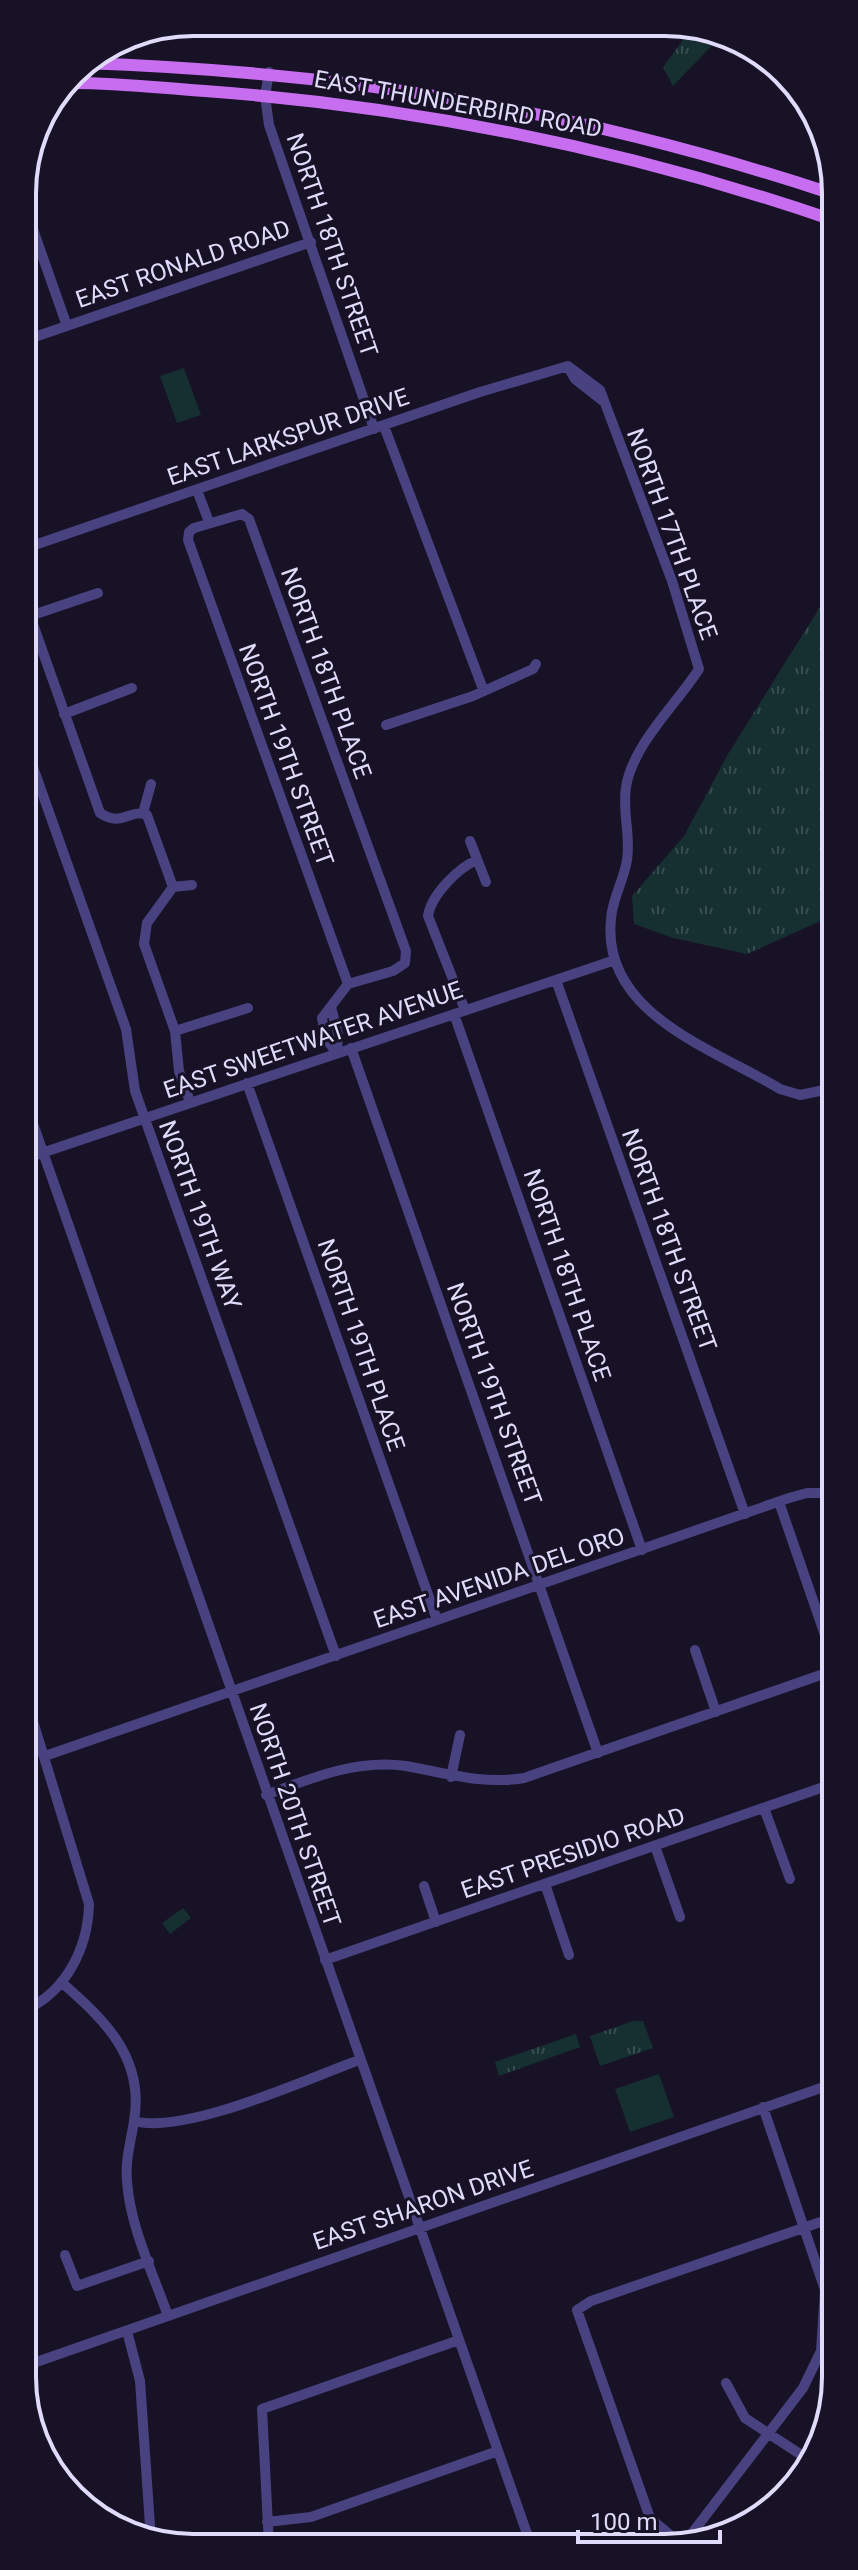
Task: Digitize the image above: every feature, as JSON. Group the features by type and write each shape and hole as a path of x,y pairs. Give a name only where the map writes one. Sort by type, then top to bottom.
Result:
{"main road":[{"name":"EAST THUNDERBIRD ROAD","path":"103,64 269,72 407,89 537,112 673,146 822,191"},
{"name":"EAST THUNDERBIRD ROAD","path":"80,84 265,96 435,118 602,151 822,217"}],"street":[{"name":"NORTH 18TH STREET","path":"269,72 265,96 269,125 379,428 483,689"},
{"path":"36,238 67,326"},
{"name":"EAST RONALD ROAD","path":"36,337 311,242"},
{"name":"EAST LARKSPUR DRIVE","path":"36,545 568,366"},
{"name":"NORTH 17TH PLACE","path":"568,366 575,379 603,401 672,581 699,669 629,769 625,791 630,844 610,917 615,960 634,998 659,1020 780,1089 800,1095 822,1090"},
{"path":"197,490 209,522"},
{"name":"NORTH 18TH PLACE","path":"209,522 234,514 242,514 249,519 408,959 393,971 348,984"},
{"name":"NORTH 19TH STREET","path":"209,522 189,532 188,540 348,984"},
{"path":"36,614 98,593"},
{"path":"36,633 100,813 110,820 143,813"},
{"path":"386,725 473,696 533,669 536,664"},
{"path":"64,714 132,688"},
{"name":"NORTH 19TH WAY","path":"36,776 126,1029 129,1069 145,1118 336,1656"},
{"path":"143,813 151,784"},
{"path":"143,813 147,815 173,887"},
{"path":"470,841 486,882"},
{"path":"465,1010 428,916 430,905 465,865 477,860"},
{"path":"190,1102 179,1071 175,1031 144,944 147,923 173,887 192,885"},
{"name":"EAST SWEETWATER AVENUE","path":"36,1155 615,960"},
{"name":"NORTH 18TH STREET","path":"556,980 745,1514"},
{"path":"337,1053 321,1026 322,1018 348,984"},
{"path":"175,1031 248,1008"},
{"name":"NORTH 18TH PLACE","path":"454,1014 642,1550"},
{"name":"NORTH 19TH STREET","path":"351,1048 598,1753"},
{"name":"NORTH 19TH PLACE","path":"247,1083 437,1620"},
{"name":"NORTH 20TH STREET","path":"36,1133 527,2534"},
{"name":"EAST AVENIDA DEL ORO","path":"45,1756 779,1502 807,1493 822,1493"},
{"path":"779,1502 822,1626"},
{"path":"695,1650 716,1712"},
{"path":"266,1795 360,1766 405,1766 451,1777 506,1781 598,1753 822,1675"},
{"path":"36,1729 89,1904 85,1937 76,1962 44,2000 36,2004"},
{"path":"451,1777 460,1735"},
{"name":"EAST PRESIDIO ROAD","path":"325,1960 822,1788"},
{"path":"764,1808 790,1879"},
{"path":"655,1846 680,1917"},
{"path":"545,1884 569,1955"},
{"path":"424,1886 436,1922"},
{"path":"61,1982 109,2026 120,2042 134,2078 134,2121 127,2155 127,2181 131,2205 168,2316"},
{"path":"134,2121 165,2124 194,2118 359,2060"},
{"name":"EAST SHARON DRIVE","path":"36,2362 822,2087"},
{"path":"763,2107 822,2281"},
{"path":"670,2534 650,2518 577,2310 591,2301 822,2221"},
{"path":"65,2255 77,2286 149,2261"},
{"path":"127,2331 140,2381 150,2528"},
{"path":"268,2534 262,2409 459,2340"},
{"path":"694,2531 803,2388 822,2345"},
{"path":"726,2383 745,2418 801,2455"},
{"path":"267,2522 311,2517 498,2451"}],"green space":[{"path":"685,37 714,44 673,86 663,67"},
{"path":"184,368 201,415 177,423 160,376"},
{"path":"822,604 822,920 747,954 673,938 634,924 632,896 684,836 728,754"},
{"path":"183,1908 191,1918 170,1934 162,1923"},
{"path":"633,2021 643,2021 653,2048 600,2066 590,2036"},
{"path":"576,2034 580,2047 499,2076 495,2062"},
{"path":"659,2074 674,2117 630,2132 615,2089"}]}
